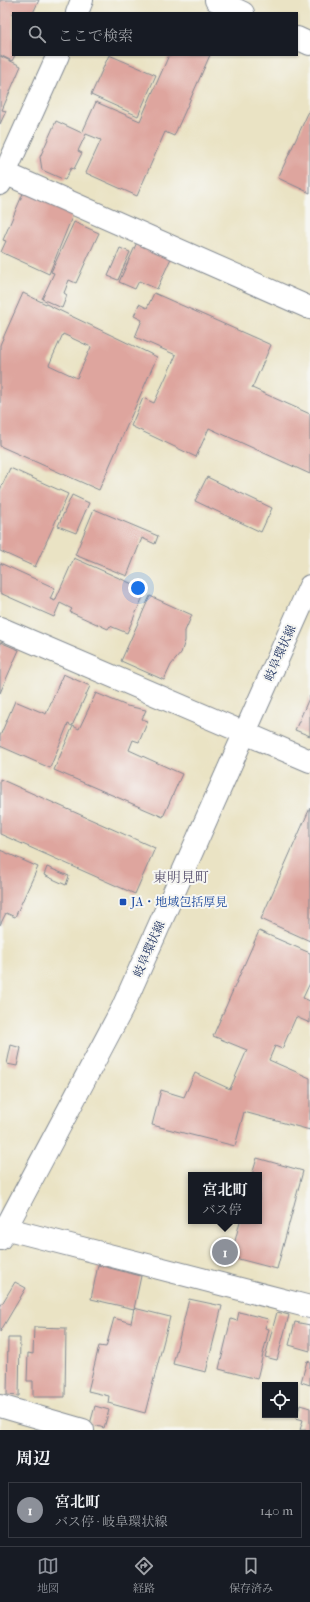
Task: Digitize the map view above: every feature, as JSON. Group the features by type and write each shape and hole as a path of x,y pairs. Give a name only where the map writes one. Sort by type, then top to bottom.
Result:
{"street":[{"path":"77,12 82,0"},
{"path":"216,0 242,12"},
{"path":"298,38 310,44"},
{"path":"58,56 2,176 310,308"},
{"name":"岐阜環状線","path":"2,1232 122,1008 310,586"},
{"path":"0,628 310,761"},
{"path":"2,1232 310,1307"},
{"path":"0,1406 83,1430"}],"building":[{"path":"0,0 39,0 33,12 12,12 12,56 14,56 12,61 0,55"},
{"path":"0,56 21,66 2,110 6,111 0,124"},
{"path":"109,56 156,75 138,116 91,95"},
{"path":"169,56 210,56 174,136 165,132 137,196 86,173 101,140 86,134 78,151 82,153 74,169 71,168 65,180 42,170 40,157 56,121 82,133 96,102 140,121"},
{"path":"310,109 310,193 278,178"},
{"path":"24,191 74,212 49,274 1,252 6,241 3,240"},
{"path":"74,222 99,233 76,283 69,280 64,293 67,295 62,308 42,299 54,273 51,272"},
{"path":"138,240 172,256 157,289 139,281 135,289 119,282"},
{"path":"120,248 130,252 118,280 108,276"},
{"path":"23,293 157,357 99,490 0,446 0,345","holes":["63,334 91,347 77,378 49,365"]},
{"path":"154,293 271,345 252,388 310,414 310,474 209,428 196,457 131,426 143,398 154,403 176,355 135,337 142,320 134,316 139,304 147,308"},
{"path":"10,468 68,494 35,567 0,551 0,490"},
{"path":"207,477 272,508 261,532 195,501"},
{"path":"72,495 89,503 76,533 58,526"},
{"path":"94,509 158,536 155,544 142,538 127,576 75,555"},
{"path":"74,558 146,590 127,633 110,626 108,629 70,612 72,609 60,603 54,617 0,593 0,563 55,588 50,599 55,601"},
{"path":"150,596 192,615 185,631 185,641 181,653 171,665 164,680 121,661"},
{"path":"0,642 19,650 0,693"},
{"path":"63,674 90,686 72,726 68,724 50,768 0,746 0,736 15,701 46,714"},
{"path":"96,693 127,706 146,710 142,719 148,721 139,742 133,740 129,750 182,774 163,817 54,770 73,726 79,729"},
{"path":"310,696 310,736 295,730"},
{"path":"0,779 155,848 135,894 0,834"},
{"path":"310,808 310,941 261,919"},
{"path":"0,850 38,867 15,917 6,913 0,925"},
{"path":"47,867 69,876 66,885 44,875"},
{"path":"259,931 310,953 310,983 303,998 310,1001 310,1023 296,1017 282,1049 275,1046 269,1060 310,1078 310,1130 244,1112 235,1146 152,1125 161,1090 184,1097 195,1073 230,1089 247,1050 213,1036"},
{"path":"11,1045 21,1048 17,1066 7,1064"},
{"path":"257,1158 303,1171 277,1269 231,1257 239,1224 262,1224 262,1172 253,1172"},
{"path":"98,1265 141,1276 134,1309 91,1299"},
{"path":"15,1282 26,1288 0,1332 0,1307"},
{"path":"189,1299 222,1306 206,1372 173,1364"},
{"path":"134,1308 170,1317 145,1413 108,1403 109,1396 88,1391 99,1346 106,1347 114,1318 131,1323"},
{"path":"239,1312 268,1319 265,1328 269,1329 257,1379 219,1369 231,1319 237,1321"},
{"path":"277,1312 289,1315 277,1360 265,1357"},
{"path":"295,1322 310,1325 310,1351 289,1345"},
{"path":"34,1327 66,1328 65,1397 33,1397 33,1381 27,1381 28,1353 33,1354"},
{"path":"8,1338 20,1338 19,1396 7,1395"},
{"path":"307,1361 310,1362 310,1385 301,1382"},
{"path":"300,1405 310,1408 310,1430 300,1430 303,1420 296,1418 298,1418"},
{"path":"95,1406 109,1410 104,1428 90,1424"}],"place":[{"name":"JA・地域包括厚見","path":"123,902"},
{"name":"宮北町","path":"225,1252"}],"district":[{"name":"東明見町","path":"181,877"}]}
